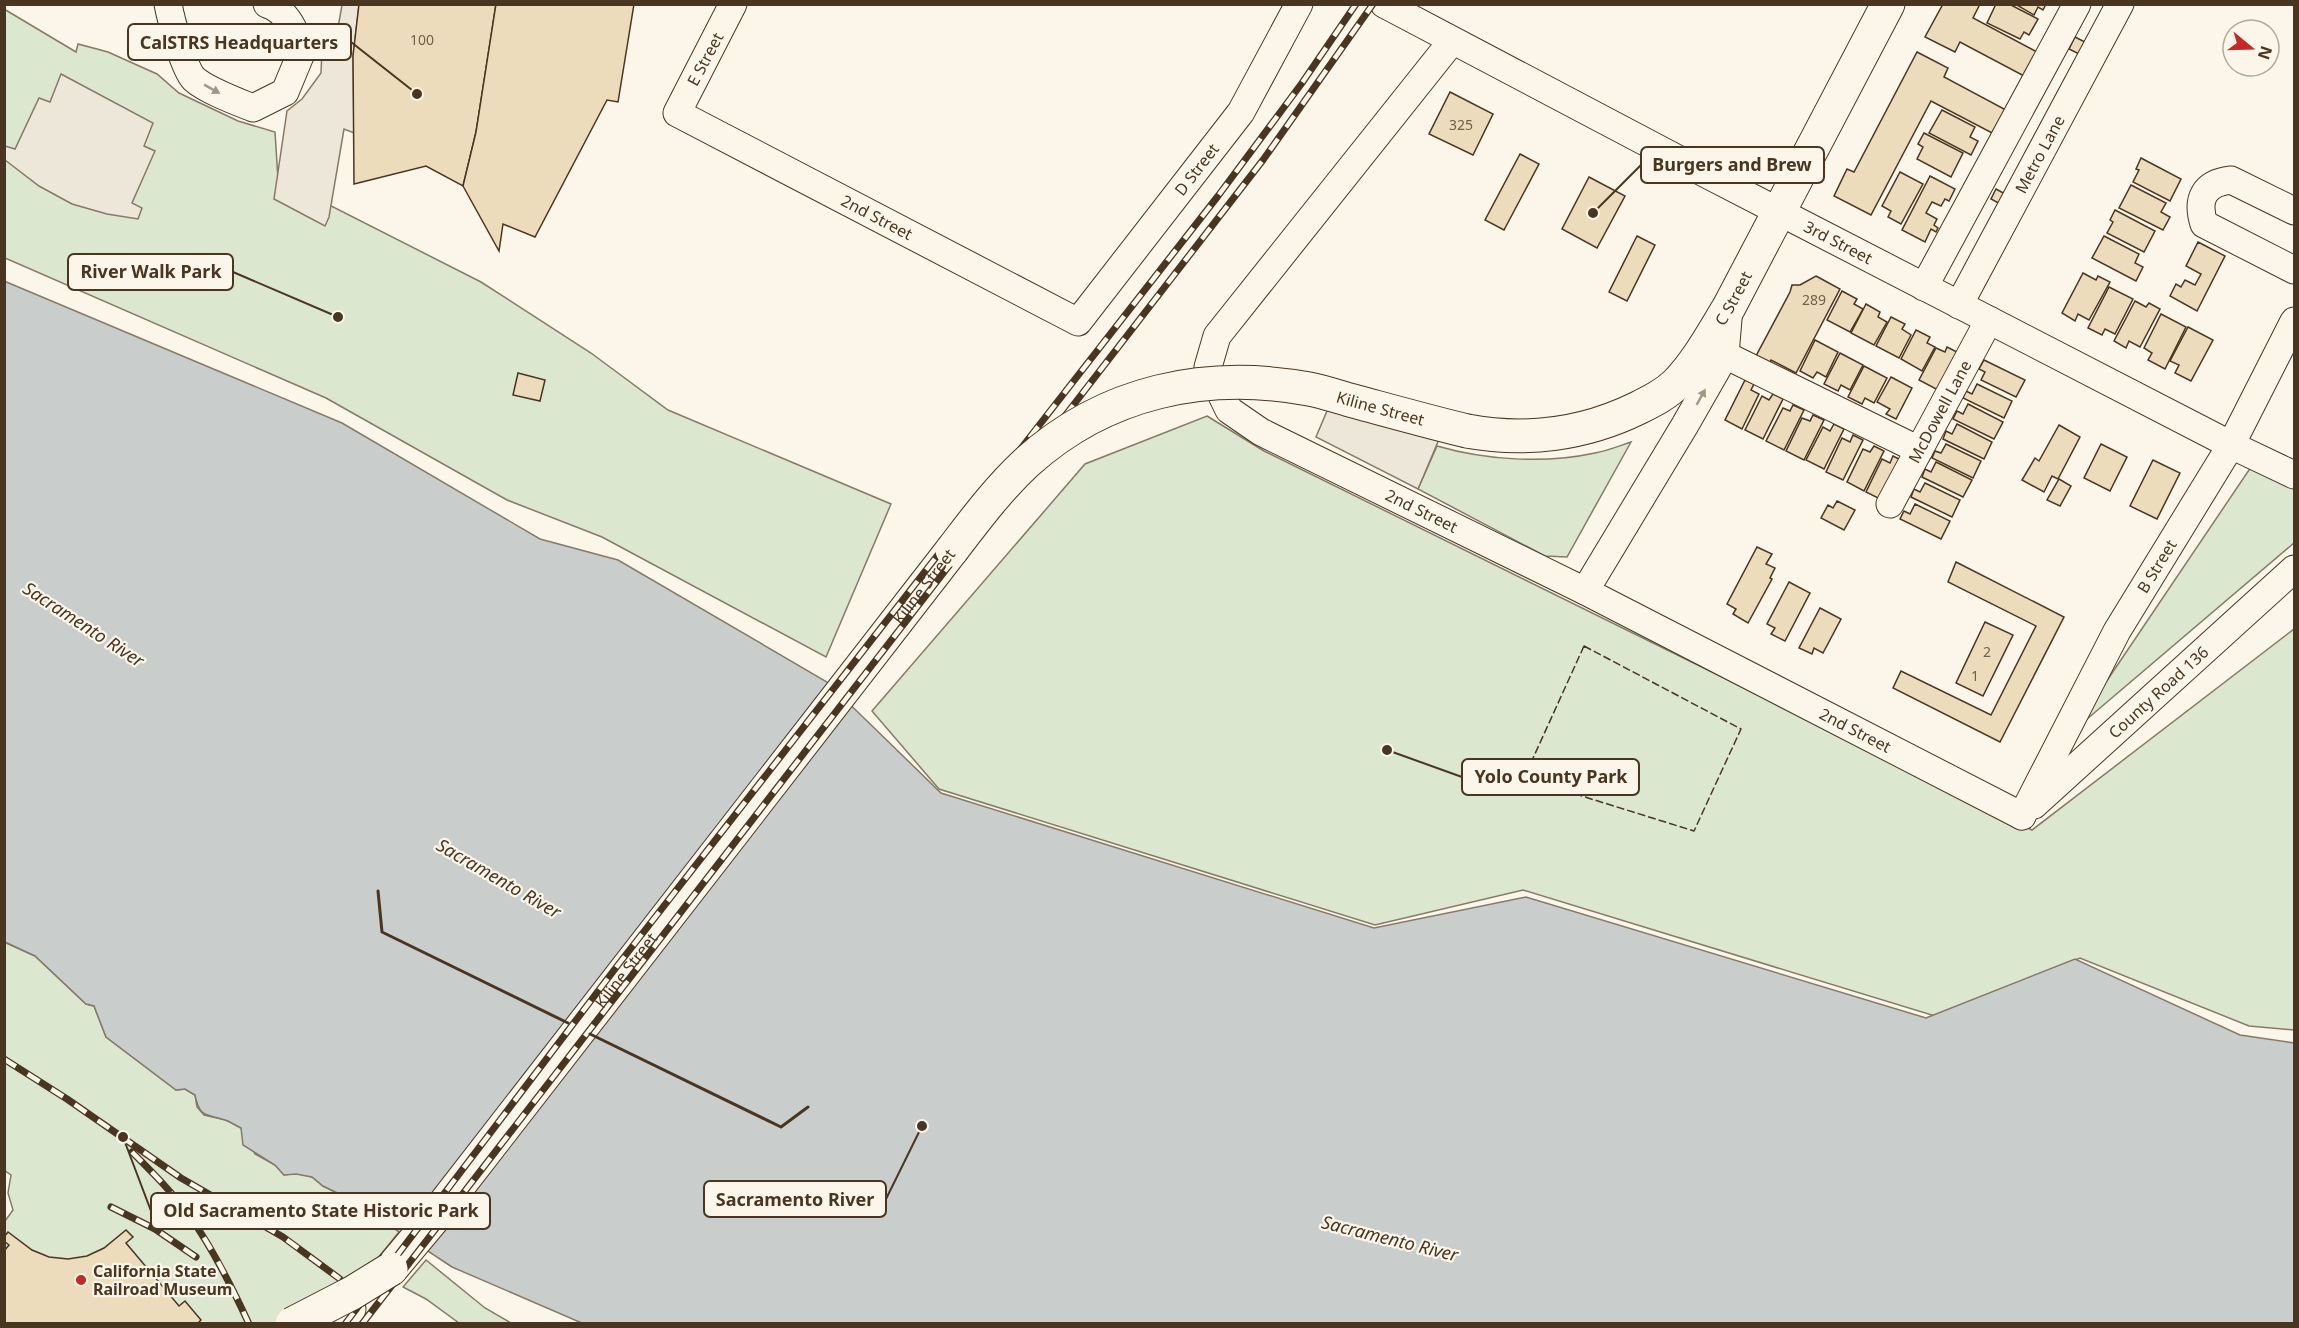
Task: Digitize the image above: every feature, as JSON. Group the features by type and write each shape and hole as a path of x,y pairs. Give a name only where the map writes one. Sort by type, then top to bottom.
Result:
{"main road":[{"name":"C Street","path":"1729,307 1888,4"},
{"name":"Kiline Street","path":"335,1323 391,1269 426,1228 987,506 1026,463 1048,446 1076,426 1115,406 1150,394 1188,385 1225,381 1311,389 1467,431 1508,436 1546,435 1592,426 1631,411 1664,394 1676,384 1706,345 1729,307"},
{"path":"292,1323 352,1293 391,1269"}],"street":[{"path":"168,4 176,39 194,79 254,108 285,92 302,51 294,27 273,6 267,4"},
{"name":"E Street","path":"676,113 733,4"},
{"name":"D Street","path":"1078,322 1241,112 1299,4"},
{"name":"3rd Street","path":"1384,4 1924,287 2231,445 2295,475"},
{"path":"1924,287 2077,4"},
{"name":"Metro Lane","path":"1959,305 2120,4"},
{"name":"2nd Street","path":"1452,41 1217,336 1209,367 1229,410 1261,432 1585,591 2022,816"},
{"name":"2nd Street","path":"676,113 1078,322"},
{"path":"2295,211 2231,180 2219,181 2211,186 2200,202 2199,208 2204,224 2295,270"},
{"name":"C Street","path":"1585,591 1725,355 1729,307"},
{"name":"McDowell Lane","path":"1890,504 1989,320"},
{"name":"B Street","path":"2022,816 2117,631 2231,445 2295,321"},
{"path":"1725,355 1919,450"},
{"name":"County Road 136","path":"2022,816 2295,569"}],"green space":[{"path":"4,9 76,52 78,44 108,52 157,74 179,93 238,121 275,132 278,179 481,282 591,353 668,410 891,504 826,657 602,537 507,500 326,398 5,258"},
{"path":"1207,416 1264,451 2032,830 2294,629 2294,1030 2249,1026 2080,958 1935,1016 1523,890 1375,925 939,789 872,711 1085,464"},
{"path":"1631,442 1567,557 1545,556 1418,489 1437,446 1475,455 1515,459 1556,459 1595,453"},
{"path":"2251,467 2294,489 2294,543 2073,731"},
{"path":"4,942 35,956 86,1004 94,1006 106,1037 176,1090 185,1089 195,1095 197,1107 204,1115 226,1120 241,1128 255,1154 275,1165 284,1175 296,1173 312,1177 323,1186 366,1207 399,1232 325,1323 5,1323 5,1221 13,1210 8,1193 11,1175 4,1170"},
{"path":"426,1260 485,1308 511,1323 459,1323 426,1299 403,1287"}],"shaded area":[{"path":"342,5 359,5 353,56 354,133 344,129 329,217 325,226 274,199 287,111 302,99 321,73 322,49 319,31 336,39"},
{"path":"61,74 153,123 144,146 155,151 132,203 142,208 138,219 107,214 72,204 39,186 5,160 5,146 15,149 39,98 50,102"},
{"path":"1338,385 1451,411 1418,489 1316,437"}],"water":[{"path":"4,281 342,423 540,539 618,560 827,682 941,793 1374,928 1526,897 1926,1018 2075,959 2240,1035 2294,1043 2294,1323 584,1324 452,1267 366,1207 323,1186 312,1177 296,1174 284,1175 275,1165 243,1145 241,1128 203,1113 195,1095 185,1089 176,1090 106,1037 94,1006 86,1004 35,956 5,942"}],"building":[{"path":"359,4 496,4 476,132 463,186 426,166 354,184 353,56"},
{"path":"496,4 634,4 618,102 607,100 535,237 503,224 499,251 463,186 476,132"},
{"path":"1943,4 1980,4 1973,18 2037,52 2024,76 1960,42 1955,52 1925,37"},
{"path":"1996,4 2009,4 2038,19 2029,35 2024,32 2020,39 1987,23"},
{"path":"2015,4 2046,4 2043,10 2038,7 2034,15"},
{"path":"2075,37 2087,43 2081,55 2069,49"},
{"path":"1917,52 1948,68 1944,77 2006,110 1994,134 1931,101 1871,215 1834,196 1847,169 1854,172"},
{"path":"1450,92 1493,114 1473,155 1429,134"},
{"path":"1942,110 1975,127 1970,137 1978,141 1971,155 1929,133"},
{"path":"1924,133 1963,153 1951,177 1917,159 1923,147 1918,144"},
{"path":"1520,154 1539,164 1504,230 1485,220"},
{"path":"2141,158 2181,179 2170,201 2133,182 2139,170 2136,169"},
{"path":"1900,172 1923,184 1901,224 1888,217 1891,211 1882,206"},
{"path":"1930,176 1955,189 1949,201 1945,199 1941,206 1932,202 1926,213 1937,219 1934,225 1938,228 1936,232 1931,229 1925,242 1902,230"},
{"path":"1589,177 1625,196 1597,248 1562,229"},
{"path":"2131,185 2166,203 2161,212 2170,217 2163,230 2119,208"},
{"path":"1996,189 2007,195 2002,205 1991,199"},
{"path":"2115,210 2155,231 2144,252 2107,233 2113,222 2110,220"},
{"path":"1637,236 1655,245 1627,301 1609,292"},
{"path":"2104,236 2139,254 2135,263 2143,267 2136,281 2092,258"},
{"path":"2198,242 2225,256 2197,311 2170,296 2176,284 2181,287 2185,280 2195,285 2201,274 2186,266"},
{"path":"2083,273 2096,280 2098,276 2110,282 2089,320 2078,314 2075,321 2062,313"},
{"path":"1816,276 1840,289 1796,373 1771,360 1770,363 1756,356 1792,285 1800,285"},
{"path":"2109,287 2133,299 2115,334 2105,329 2102,335 2088,328"},
{"path":"1842,291 1857,299 1854,304 1863,309 1850,332 1827,320"},
{"path":"2135,301 2146,307 2149,303 2160,309 2140,347 2129,341 2126,348 2114,341"},
{"path":"1866,304 1880,312 1878,317 1887,322 1874,345 1851,333"},
{"path":"2161,314 2186,327 2165,369 2148,360 2152,353 2144,348"},
{"path":"1891,317 1905,324 1902,329 1911,335 1899,358 1876,346"},
{"path":"2188,327 2213,340 2191,381 2175,373 2179,365 2170,361"},
{"path":"1916,330 1930,337 1927,343 1935,347 1922,371 1901,359"},
{"path":"1815,340 1838,352 1826,377 1817,372 1813,378 1800,371"},
{"path":"1947,347 1957,352 1938,390 1919,380 1936,348 1945,352"},
{"path":"1840,353 1863,365 1850,390 1841,385 1838,391 1824,384"},
{"path":"1984,360 2025,380 2016,397 1981,380 1985,372 1979,369"},
{"path":"1864,366 1887,378 1874,403 1865,398 1862,404 1848,397"},
{"path":"518,373 545,380 540,401 513,395"},
{"path":"1891,377 1912,388 1896,419 1886,414 1890,409 1877,402"},
{"path":"1745,380 1754,384 1751,390 1759,394 1742,429 1725,420"},
{"path":"1977,384 2012,401 2004,418 1963,398 1966,391 1972,394"},
{"path":"1773,394 1783,399 1763,439 1745,430 1762,396 1769,400"},
{"path":"1968,404 2003,422 1994,439 1953,419 1957,411 1963,414"},
{"path":"1793,405 1804,410 1784,450 1766,441 1783,408 1790,411"},
{"path":"1813,415 1824,420 1804,460 1786,451 1802,418 1810,421"},
{"path":"1834,424 1844,429 1824,469 1806,460 1823,427 1830,431"},
{"path":"1957,424 1992,442 1984,459 1943,439 1946,431 1952,434"},
{"path":"2059,425 2080,437 2058,479 2052,476 2044,492 2022,480 2035,458 2039,461"},
{"path":"1853,435 1863,440 1843,480 1826,472 1842,438 1850,442"},
{"path":"1946,444 1981,461 1973,478 1932,458 1935,451 1941,453"},
{"path":"2101,444 2127,457 2110,491 2084,478"},
{"path":"1874,446 1884,451 1864,491 1847,482 1863,449 1870,452"},
{"path":"1893,456 1903,461 1884,501 1866,492 1882,459 1890,463"},
{"path":"2153,460 2180,473 2157,519 2130,506"},
{"path":"1936,462 1972,480 1963,497 1922,477 1925,469 1931,472"},
{"path":"2059,479 2071,486 2060,506 2047,500"},
{"path":"1925,483 1960,500 1952,517 1911,497 1914,489 1920,492"},
{"path":"1837,501 1855,510 1844,530 1821,518 1828,505 1833,508"},
{"path":"1915,504 1950,521 1941,539 1900,519 1904,511 1910,514"},
{"path":"1757,547 1772,554 1766,564 1775,568 1770,578 1772,579 1748,623 1733,614 1736,609 1727,604"},
{"path":"1956,562 2064,617 2000,742 1893,688 1901,671 1991,715 2036,626 1948,582"},
{"path":"1789,582 1810,593 1785,641 1771,634 1775,628 1767,624"},
{"path":"1820,608 1841,619 1823,653 1814,648 1812,654 1799,648"},
{"path":"1985,622 2013,635 1983,696 1956,683"},
{"name":"California State Railroad Museum","path":"126,1230 133,1237 126,1243 179,1306 185,1301 201,1320 197,1324 4,1324 4,1251 9,1245 4,1241 4,1237 8,1232 32,1250 49,1257 68,1259 87,1256 104,1248"}],"railway":[{"path":"345,1324 621,961 1218,196 1302,83 1356,4"},
{"path":"362,1324 1263,160 1373,4"},
{"path":"4,1059 67,1099 181,1178 283,1237 340,1279"},
{"path":"132,1152 191,1218 222,1270 249,1324"},
{"path":"111,1207 155,1229 196,1257"}],"fence":[{"path":"1584,646 1741,729 1694,831 1524,778 1584,646"}],"wall":[{"path":"378,891 382,932 568,1023"},
{"path":"590,1034 781,1127 808,1107"}],"place":[{"name":"CalSTRS Headquarters","path":"417,94"},
{"name":"Burgers and Brew","path":"1593,213"},
{"name":"River Walk Park","path":"338,317"},
{"name":"Yolo County Park","path":"1387,750"},
{"name":"Sacramento River","path":"922,1126"},
{"name":"Old Sacramento State Historic Park","path":"123,1137"},
{"name":"California State Railroad Museum","path":"81,1280"}]}
